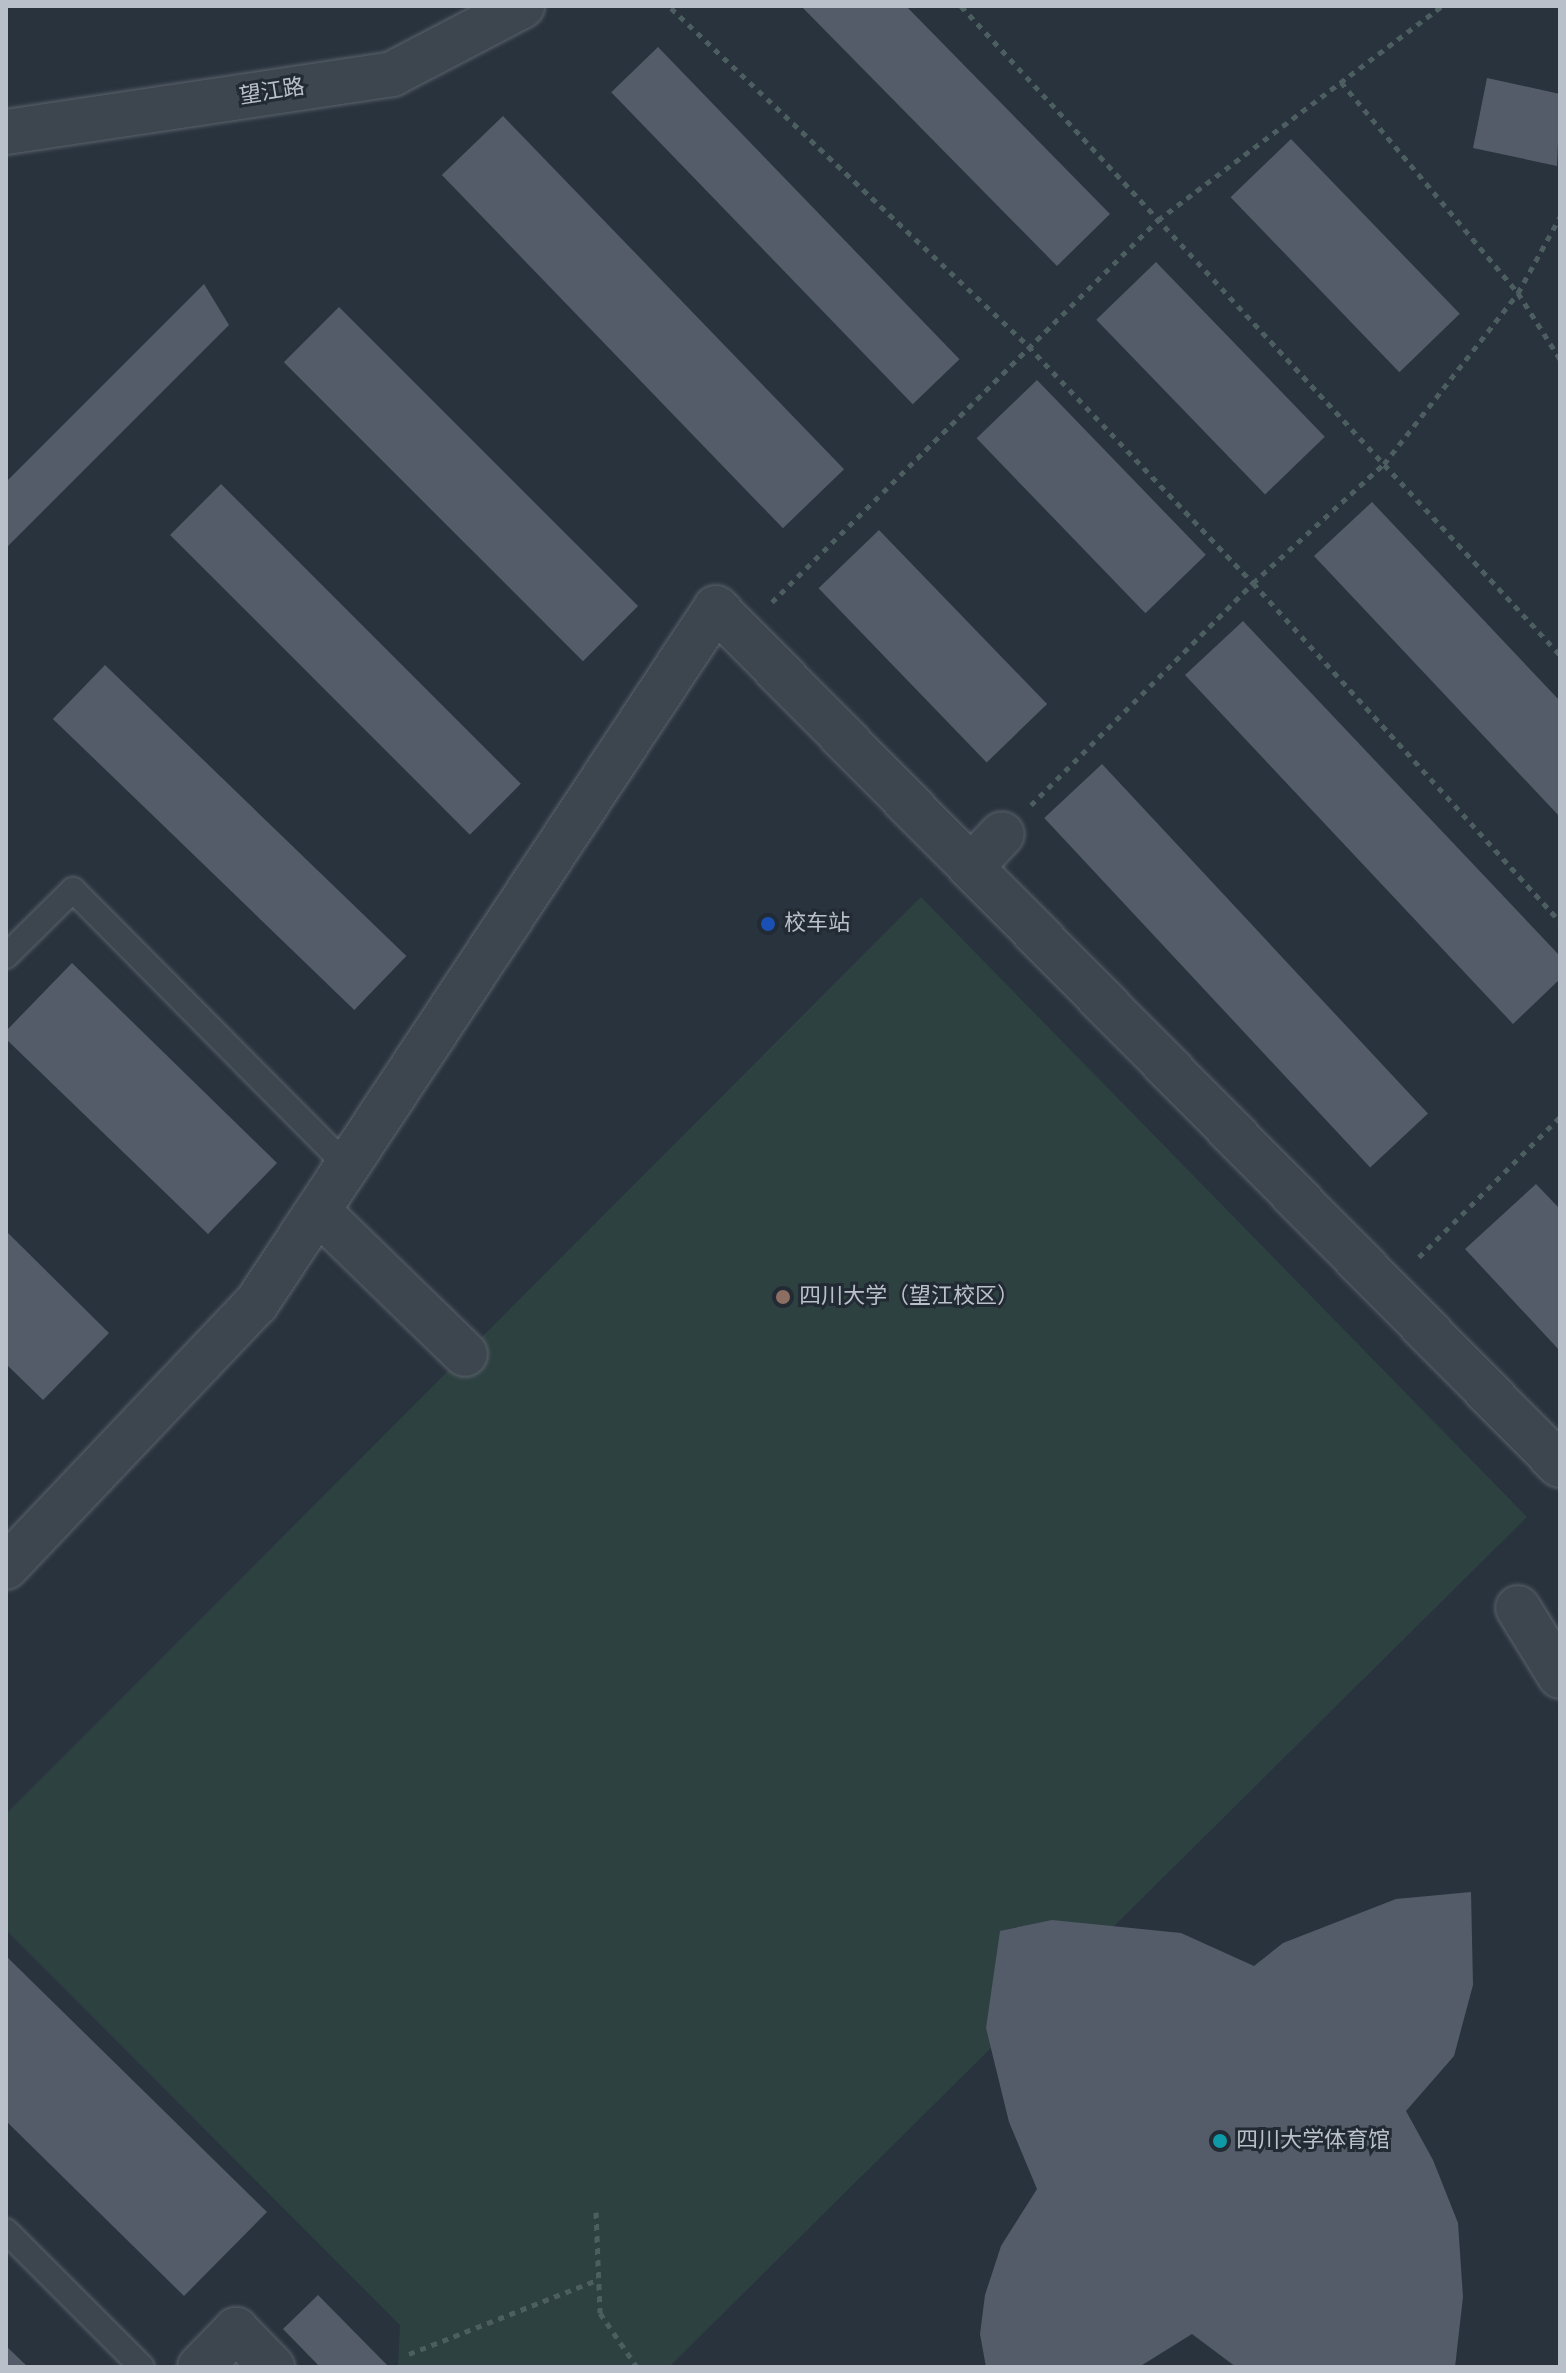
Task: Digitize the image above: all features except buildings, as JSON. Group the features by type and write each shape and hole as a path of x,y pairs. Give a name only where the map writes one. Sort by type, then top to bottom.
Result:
{"street":[{"name":"望江路","path":"6,132 392,74 522,6"},
{"path":"6,1567 256,1304 716,608 1560,1465"},
{"path":"971,867 1002,834"},
{"path":"318,1211 465,1354"},
{"path":"1518,1608 1560,1676"},
{"path":"200,2367 236,2330 272,2367"}],"lane":[{"path":"6,956 73,890 347,1166"},
{"path":"6,2231 142,2367"}],"path":[{"path":"961,6 1560,655"},
{"path":"766,608 1158,220 1442,6"},
{"path":"671,8 1028,346 1253,583 1560,921"},
{"path":"1341,82 1518,293 1560,359"},
{"path":"1002,834 1253,583 1384,464 1518,293 1560,217"},
{"path":"1415,1261 1560,1117"},
{"path":"596,2212 600,2313 637,2367"},
{"path":"409,2354 599,2279"}],"shaded area":[{"path":"921,897 1527,1517 669,2367 398,2367 400,2325 6,1930 6,1814"}],"place":[{"name":"校车站","path":"768,924"},
{"name":"四川大学（望江校区）","path":"783,1297"},
{"name":"四川大学体育馆","path":"1220,2141"}]}
